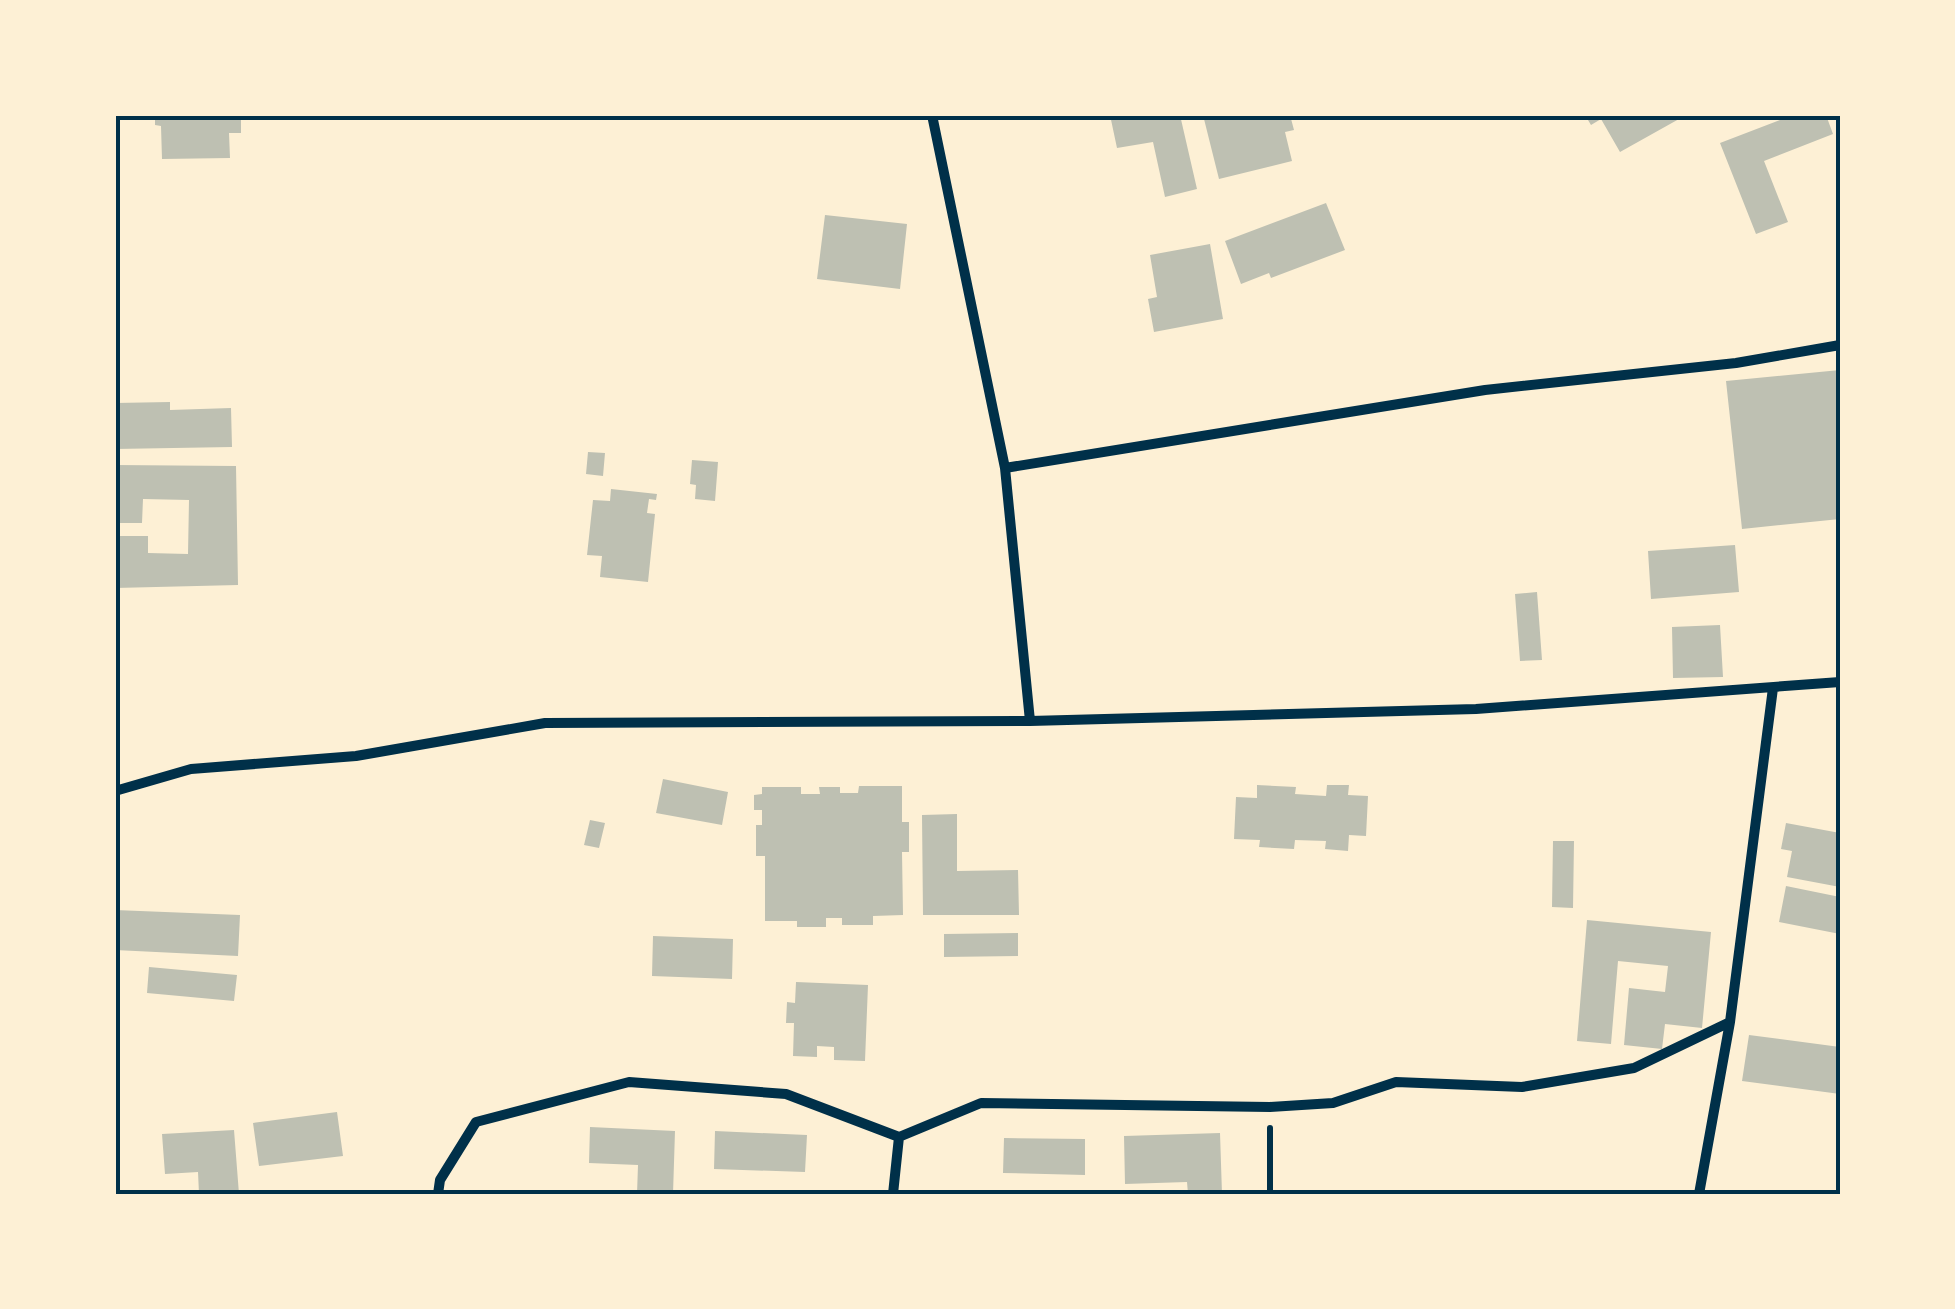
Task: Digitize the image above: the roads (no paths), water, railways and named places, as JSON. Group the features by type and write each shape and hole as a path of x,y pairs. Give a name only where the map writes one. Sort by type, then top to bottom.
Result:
{"street":[{"path":"932,115 1004,468 1030,720"},
{"path":"1004,468 1485,390 1736,363 1840,345"},
{"path":"115,791 191,768 356,756 545,723 1030,720 1476,709 1840,682"},
{"path":"1699,1194 1730,1022 1772,688"},
{"path":"438,1194 440,1180 476,1122 629,1082 786,1094 899,1137 981,1102 1270,1107 1333,1103 1396,1082 1522,1087 1634,1068 1730,1022"},
{"path":"893,1194 899,1137"}]}
